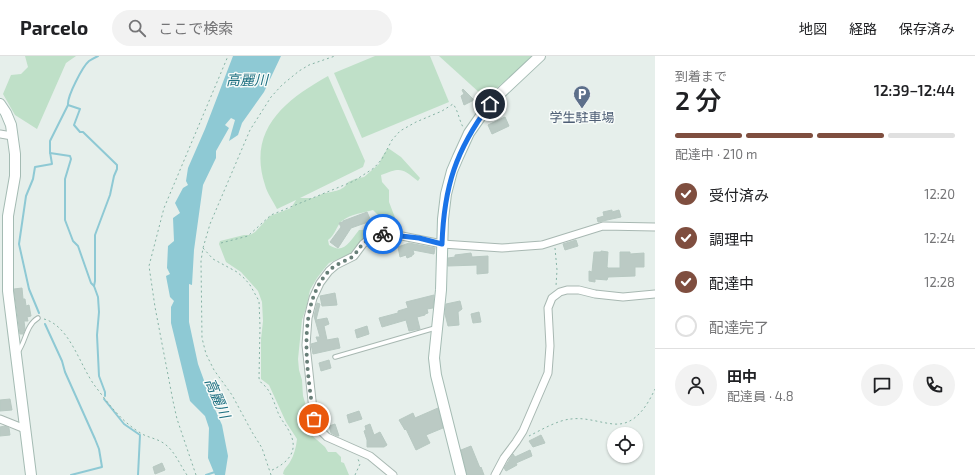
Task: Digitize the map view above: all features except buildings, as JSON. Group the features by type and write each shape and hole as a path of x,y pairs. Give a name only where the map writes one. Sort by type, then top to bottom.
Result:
{"street":[{"path":"461,475 436,375 434,358 441,290 443,218 446,194 458,157 469,133 490,104 540,56"},
{"path":"0,104 11,125 12,136 15,172 8,216 8,291 31,475"},
{"path":"0,134 12,136"},
{"path":"393,475 370,456 327,437 317,427 314,419 306,345 308,318 320,284 329,271 336,265 354,256 363,244 374,236 384,234 442,244 502,248 542,245 603,226 655,227"},
{"path":"494,475 522,431 548,373 550,346 548,308 552,298 567,290 579,290 595,294 623,297 655,294"},
{"path":"0,419 25,429"}],"lane":[{"path":"16,354 34,320 38,318"},
{"path":"335,358 436,328"}],"path":[{"path":"196,475 177,419 155,307 149,266 164,208 228,56"},
{"path":"271,475 262,448 232,395 214,370 206,354 202,338 201,261 210,224 250,130 271,97 298,71 335,56"},
{"path":"221,243 248,236 271,216 354,181 374,168 382,159 392,140 400,131 411,124 453,104 456,108 460,122 469,133"},
{"path":"554,241 557,266 556,295"},
{"path":"203,248 213,259 237,272 244,278 250,285 259,301 259,378 260,382 266,387 274,400 278,414 289,430 294,443 292,453 288,459 280,466 269,471"},
{"path":"38,318 47,320 60,329 78,356 93,384 121,419 140,432 162,441 167,445 187,475"},
{"path":"528,436 571,419 592,419 613,424 625,424 638,415 655,389"},
{"path":"349,447 360,462 355,475"}],"green space":[{"path":"25,56 76,56 66,63 37,129 15,115 3,94 11,75 21,74 28,67"},
{"path":"375,56 430,56 449,102 362,138 334,73"},
{"path":"439,56 533,57 491,93 482,95"},
{"path":"328,76 365,161 363,167 300,198 313,198 322,194 337,191 343,188 348,182 364,177 379,164 388,148 401,157 420,178 418,181 405,171 401,170 381,175 382,182 389,190 389,202 399,228 397,230 382,229 378,215 373,210 349,217 340,223 333,235 328,240 329,245 334,248 343,248 350,242 359,230 376,228 378,231 371,233 363,239 350,254 329,263 310,290 302,320 298,359 303,396 307,409 304,422 308,432 325,447 328,452 336,452 341,457 341,462 344,463 349,475 285,475 283,472 293,457 297,439 286,422 269,385 261,379 261,339 263,321 262,302 258,291 241,272 226,262 219,244 220,241 250,235 255,232 270,216 291,208 296,200 277,209 269,194 265,185 261,166 261,148 266,133 274,119 284,107 297,95"}],"water":[{"name":"高麗川","path":"233,56 281,56 264,92 242,123 238,135 229,141 235,120 231,118 225,125 229,128 216,151 216,158 203,185 194,250 192,285 189,284 189,322 198,364 222,425 228,456 225,475 215,475 208,458 209,428 205,416 190,401 171,323 171,307 174,301 170,297 166,276 170,274 167,268 168,246 174,241 173,218 180,213 175,203 183,188 188,185 186,181 188,168 205,129"}],"waterway":[{"path":"98,56 86,64 73,88 68,105 80,109 74,125 117,165 110,195 95,235 94,286 98,297 99,312 97,335 99,376 105,396"},
{"path":"39,313 29,289 19,244 26,196 33,179 35,167 52,164 50,141 68,105"},
{"path":"50,153 70,156 71,159 65,179 65,220 73,241 78,246 91,283 94,286"},
{"path":"45,324 99,449 102,467 71,475"},
{"path":"104,399 124,424 140,435 138,475"},
{"path":"206,475 215,472"}],"way so far":[{"path":"314,419 306,345 308,318 313,298 323,278 329,271 336,265 354,256 363,244 374,236 383,234"}],"place":[{"name":"学生駐車場","path":"582,109"}],"route":[{"path":"383,234 419,238 442,244 444,206 452,171 469,133 490,104"}]}
